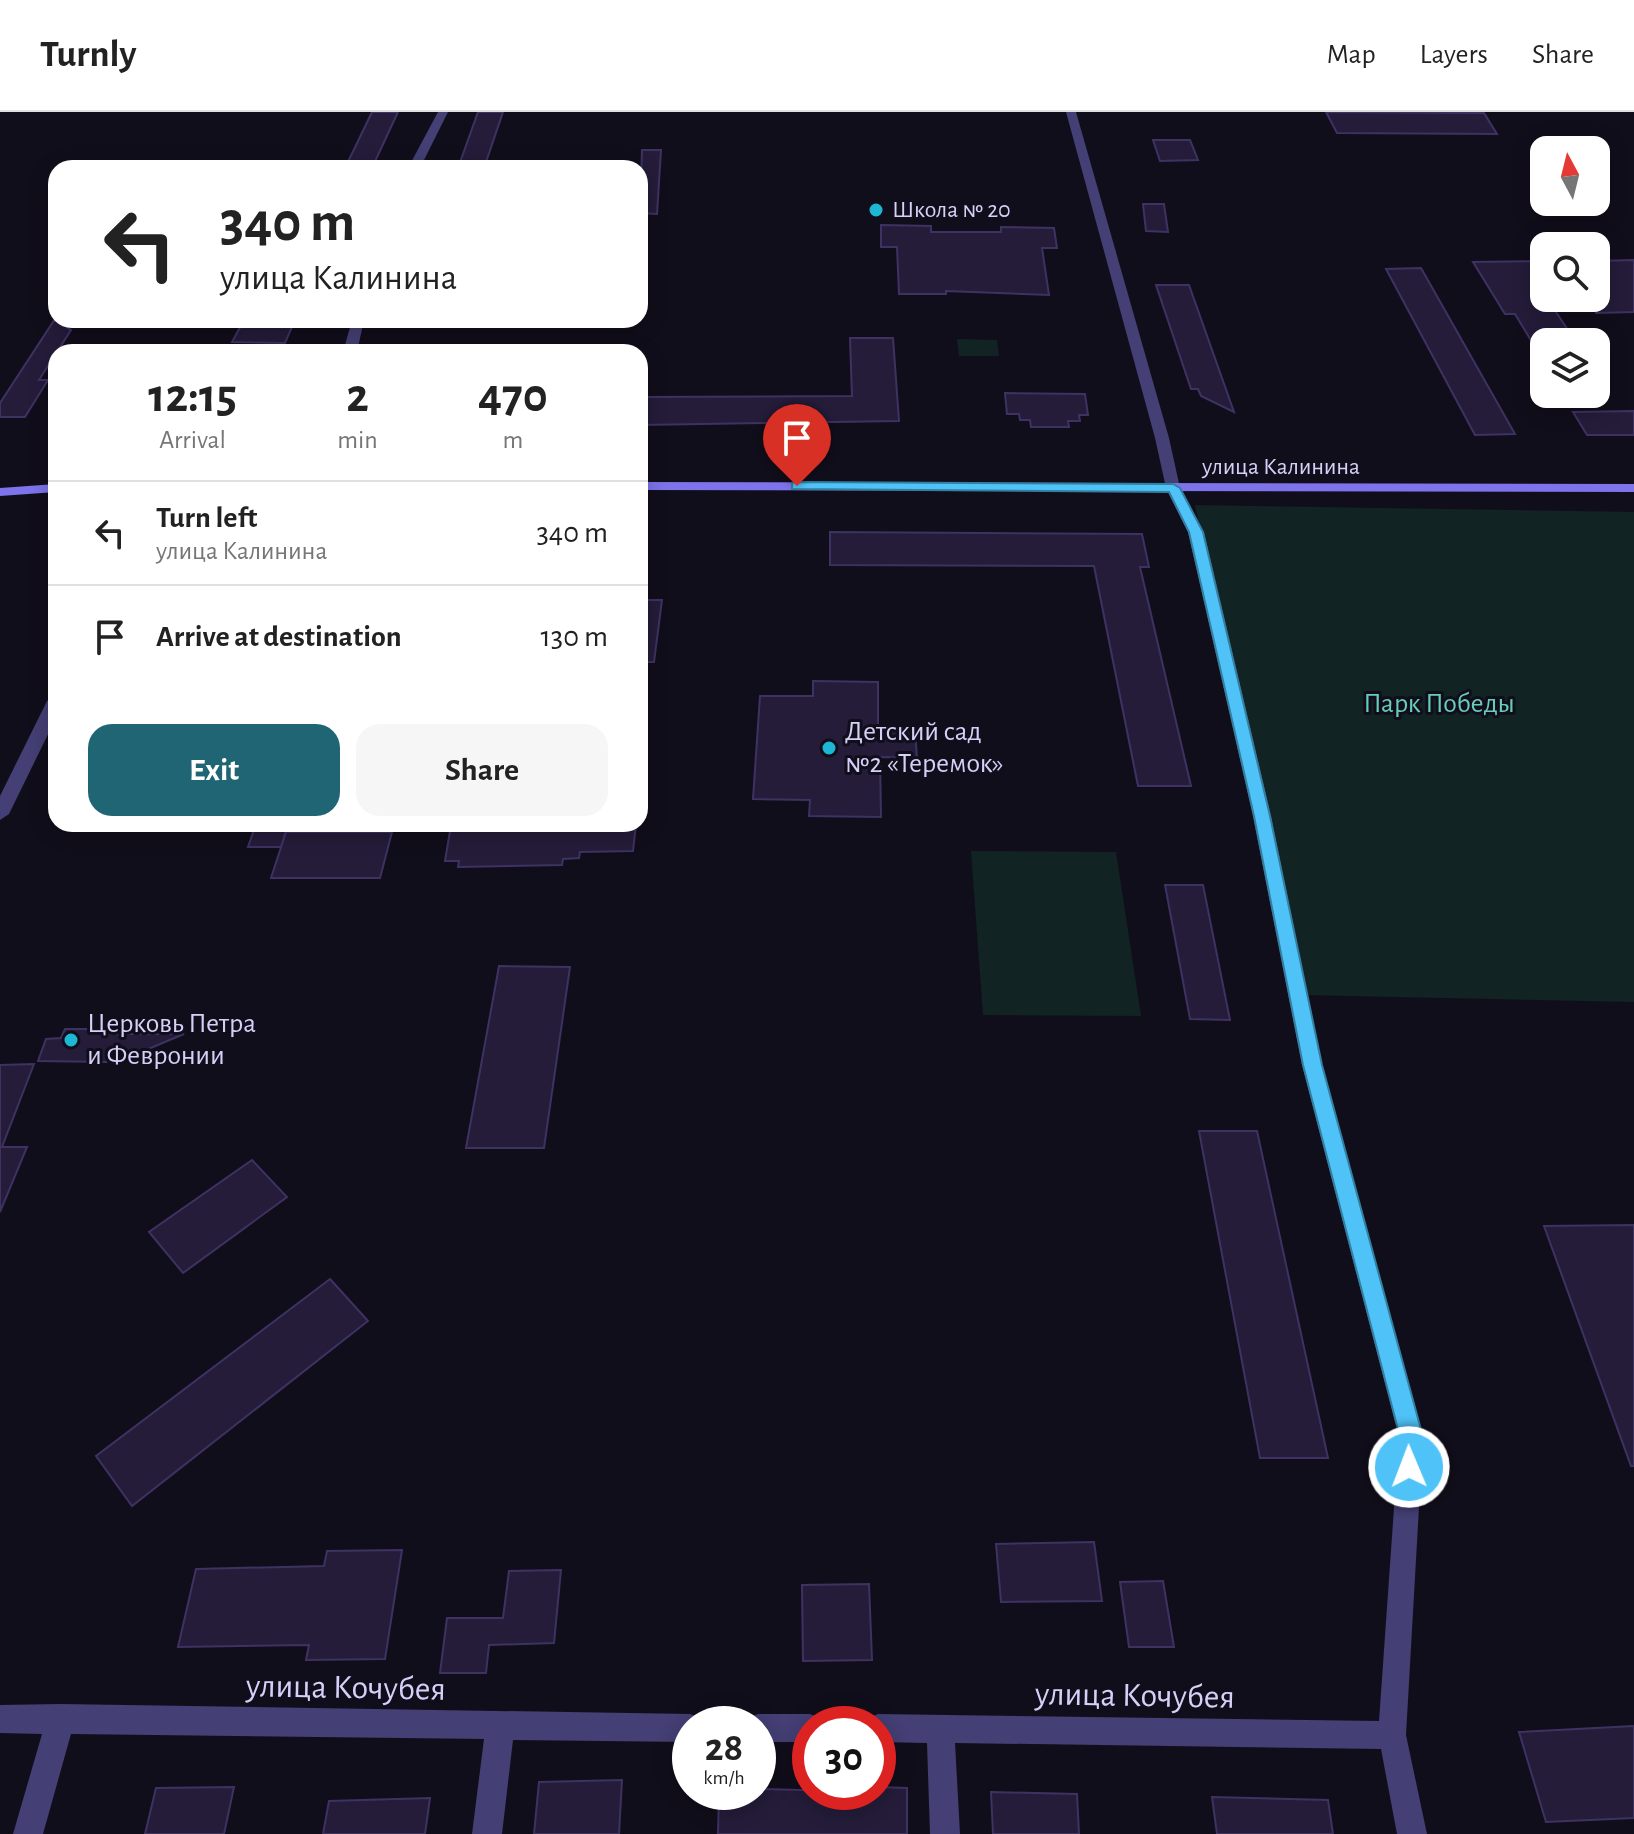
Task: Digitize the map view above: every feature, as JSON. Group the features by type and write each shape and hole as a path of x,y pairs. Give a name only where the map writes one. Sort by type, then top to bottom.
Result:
{"main road":[{"name":"улица Калинина","path":"648,486 1634,488"},
{"path":"0,492 48,489"}],"street":[{"path":"418,160 443,112"},
{"path":"1071,112 1162,438 1173,488 1196,532 1262,816 1312,1065 1411,1437 1392,1735 1412,1834"},
{"path":"0,814 48,717"},
{"path":"28,1834 61,1718"},
{"name":"улица Кочубея","path":"0,1719 672,1728"},
{"path":"487,1834 500,1727"},
{"name":"улица Кочубея","path":"896,1728 1392,1735"},
{"path":"940,1729 945,1834"}],"green space":[{"path":"957,339 997,340 999,356 959,356"},
{"name":"Парк Победы","path":"1195,505 1634,512 1634,1002 1303,995"},
{"path":"971,851 1116,852 1141,1016 983,1015"}],"building":[{"path":"372,112 398,112 376,160 349,160"},
{"path":"478,112 503,112 487,160 461,160"},
{"path":"1326,112 1484,113 1497,134 1337,133"},
{"path":"1153,140 1190,140 1198,160 1160,161"},
{"path":"642,150 661,150 657,214 648,213 648,160 642,160"},
{"path":"1143,204 1164,204 1168,232 1146,231"},
{"path":"881,225 931,226 931,232 1001,232 1001,227 1054,228 1057,248 1042,248 1049,295 946,291 946,294 899,294 897,247 881,247"},
{"path":"1634,260 1634,312 1596,313 1610,312 1610,261"},
{"path":"1530,261 1530,312 1556,312 1567,328 1530,328 1530,339 1515,314 1505,314 1473,262"},
{"path":"1421,268 1515,434 1475,435 1386,269"},
{"path":"1156,285 1189,285 1234,412 1201,396 1198,389 1191,389"},
{"path":"49,328 71,330 62,344 48,344 48,366 39,380 48,380 25,417 0,417 0,403"},
{"path":"240,328 292,328 285,343 232,342"},
{"path":"850,338 893,338 899,421 648,425 648,397 852,396"},
{"path":"1005,393 1085,394 1088,415 1079,415 1080,421 1068,421 1069,427 1031,427 1030,420 1020,420 1019,414 1007,414"},
{"path":"1634,411 1634,435 1587,435 1573,412"},
{"path":"830,532 1142,534 1149,567 1140,567 1191,786 1138,786 1094,566 830,565"},
{"path":"648,600 662,600 654,662 648,662"},
{"path":"813,681 878,682 878,728 915,729 917,758 880,757 881,817 809,816 810,800 753,799 760,696 813,696"},
{"path":"253,832 286,832 281,847 248,847"},
{"path":"286,832 392,832 380,878 271,878"},
{"path":"450,832 635,832 633,851 580,852 579,858 563,859 562,865 458,867 459,861 445,861"},
{"path":"1165,885 1203,885 1230,1020 1190,1019"},
{"path":"499,966 570,967 544,1148 466,1148"},
{"path":"65,1029 120,1029 118,1034 184,1034 141,1052 139,1057 109,1057 107,1062 38,1061 46,1039 61,1038"},
{"path":"34,1064 2,1147 27,1147 0,1212 0,1065"},
{"path":"1199,1131 1257,1131 1328,1458 1260,1458"},
{"path":"252,1160 287,1197 183,1273 149,1232"},
{"path":"1634,1225 1634,1466 1631,1466 1544,1226"},
{"path":"330,1279 368,1321 132,1506 96,1456"},
{"path":"1094,1542 1102,1601 1001,1602 996,1544"},
{"path":"402,1550 385,1659 306,1660 309,1645 178,1647 196,1569 324,1566 327,1551"},
{"path":"561,1570 554,1643 489,1645 486,1673 440,1673 447,1618 503,1618 509,1571"},
{"path":"1163,1581 1174,1647 1129,1647 1120,1582"},
{"path":"869,1584 872,1660 803,1661 802,1585"},
{"path":"1634,1726 1634,1818 1546,1822 1519,1732"},
{"path":"622,1780 619,1834 534,1834 539,1782"},
{"path":"234,1787 224,1834 145,1834 156,1788"},
{"path":"896,1788 907,1788 907,1834 718,1834 719,1810 776,1810 776,1789 792,1790 792,1810 896,1810"},
{"path":"991,1792 1077,1794 1079,1834 993,1834"},
{"path":"1212,1797 1328,1800 1333,1834 1217,1834"},
{"path":"430,1798 425,1834 323,1834 329,1801"}],"place":[{"name":"Школа № 20","path":"876,210"},
{"name":"Детский сад №2 «Теремок»","path":"829,748"},
{"name":"Церковь Петра и Февронии","path":"71,1040"}],"route":[{"path":"797,486 1173,488 1196,532 1262,816 1312,1065 1411,1437 1409,1467"}]}
